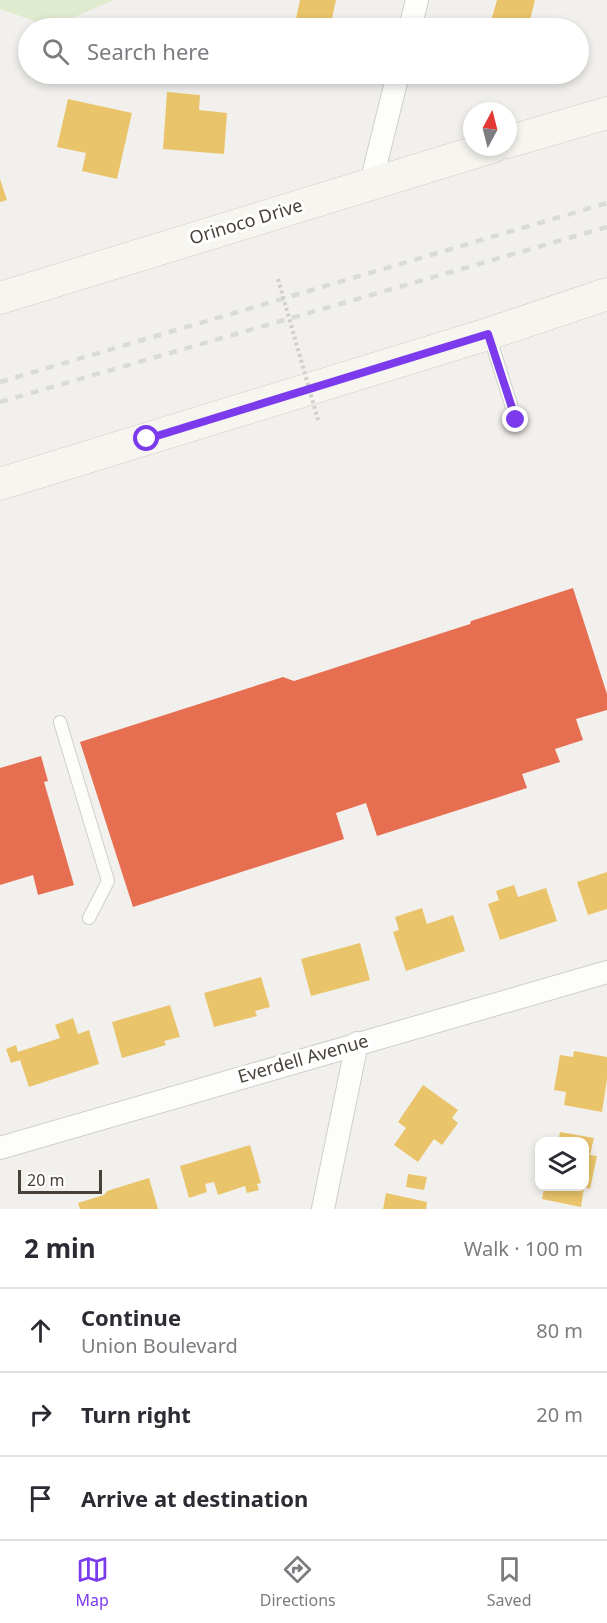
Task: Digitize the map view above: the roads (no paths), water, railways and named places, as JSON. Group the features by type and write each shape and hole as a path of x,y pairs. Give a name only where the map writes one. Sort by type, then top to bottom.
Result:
{"main road":[{"path":"517,139 607,113"},
{"name":"Orinoco Drive","path":"0,298 463,156"},
{"path":"0,484 488,334 607,294"}],"street":[{"path":"412,18 417,0"},
{"path":"371,183 396,84"},
{"name":"Everdell Avenue","path":"0,1148 607,972"},
{"path":"323,1209 357,1043"}],"lane":[{"path":"488,334 516,420"},
{"path":"60,722 108,881 89,918"}],"railway":[{"path":"0,382 607,203"},
{"path":"0,402 607,227"}]}
